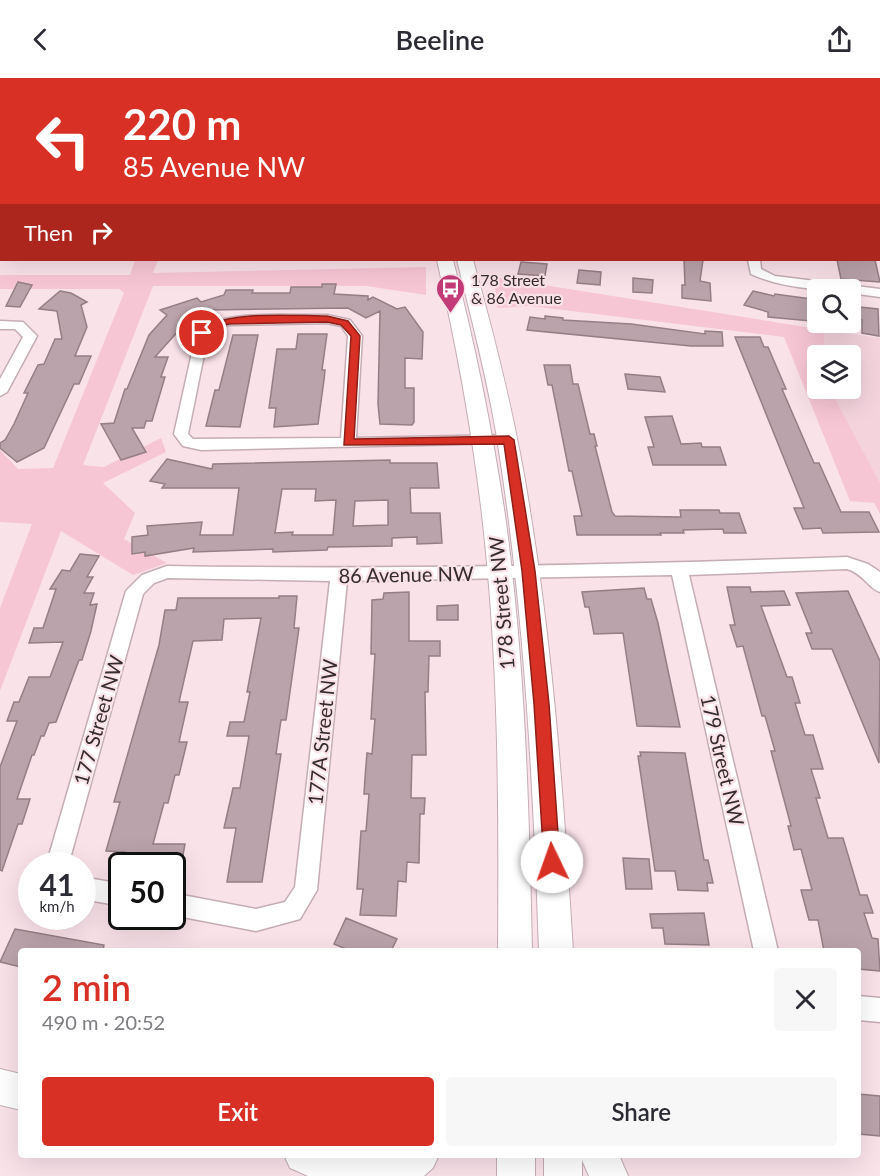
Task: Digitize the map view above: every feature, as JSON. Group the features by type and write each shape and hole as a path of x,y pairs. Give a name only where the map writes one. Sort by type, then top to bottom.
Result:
{"main road":[{"name":"178 Street NW","path":"445,261 467,352 497,440 528,571 542,704 556,948"},
{"name":"178 Street NW","path":"465,261 490,348 497,440 499,572 508,700 515,948"},
{"path":"0,1087 18,1091"},
{"path":"311,1158 358,1176"},
{"path":"363,1176 412,1162 417,1158"},
{"path":"516,1158 516,1176"},
{"path":"563,1158 563,1176"},
{"path":"600,1158 609,1176"}],"street":[{"path":"755,265 772,279 880,293"},
{"path":"348,443 356,336 345,323 327,319 228,321 213,325 202,333 181,434 188,442 201,446 497,440"},
{"path":"0,325 18,325 30,336 0,392"},
{"name":"86 Avenue NW","path":"148,579 166,572 339,575 679,569 847,563 860,566 878,581"},
{"name":"179 Street NW","path":"679,569 765,948"},
{"name":"177A Street NW","path":"186,907 256,920 292,911 306,890 339,575"},
{"name":"177 Street NW","path":"61,852 135,591 148,579"},
{"path":"861,1008 880,1010"}],"shaded area":[{"path":"135,261 158,261 153,273 426,267 426,295 366,286 153,286 83,465 104,467 161,438 166,452 103,483 135,513 124,539 167,563 133,575 61,531 0,691 0,608 32,524 0,522 0,450 18,469 53,468 124,293 119,289 0,289 0,275 130,275"},
{"path":"494,277 807,327 807,333 824,333 825,345 807,345 807,394 784,337 530,306 497,308"},
{"path":"824,333 845,333 880,338 880,483 835,399 861,399 861,345 825,345"},
{"path":"809,399 835,399 880,483 880,514 874,503 850,501"}],"building":[{"path":"684,261 703,261 700,281 710,283 711,301 682,298 682,285 685,285"},
{"path":"837,261 875,261 880,282 841,279"},
{"path":"521,262 547,264 545,276 518,274"},
{"path":"579,270 601,272 600,285 577,283"},
{"path":"633,278 653,280 652,293 633,292"},
{"path":"18,282 32,285 20,307 6,306"},
{"path":"322,284 336,284 334,294 368,296 368,300 373,297 397,309 405,307 423,332 422,359 405,358 405,388 414,388 414,422 412,425 380,424 378,404 380,311 366,318 348,308 208,310 210,312 189,319 155,357 168,357 161,377 165,377 152,421 146,421 144,428 132,428 146,452 121,460 101,424 114,423 125,389 127,389 149,335 167,315 160,310 197,298 201,302 224,295 226,290 290,293 291,287 322,287"},
{"path":"60,291 71,293 87,302 81,305 87,327 75,356 91,356 79,384 74,384 44,448 17,462 0,448 0,443 5,440 14,424 28,393 24,393 38,365 44,364 55,339 62,339 57,311 39,309"},
{"path":"753,291 774,296 775,294 807,298 807,321 768,317 768,312 744,305"},
{"path":"861,307 878,309 879,336 862,333"},
{"path":"545,316 563,318 563,320 631,324 705,334 705,331 722,332 723,346 691,346 527,330 530,317 545,319"},
{"path":"298,334 327,334 318,424 274,427 276,408 269,408 277,349 296,349"},
{"path":"233,335 258,335 240,427 206,426 215,390 219,390"},
{"path":"735,337 760,337 764,347 768,347 786,389 782,389 814,463 819,463 841,512 869,512 879,532 823,533 821,528 803,529 794,508 804,508"},
{"path":"544,365 570,365 573,384 578,384 590,434 594,434 597,446 595,446 615,516 681,517 680,510 719,510 720,513 739,513 746,533 724,533 723,529 683,530 684,533 660,533 661,535 577,535 574,516 582,516 572,471 569,471 552,385 548,385"},
{"path":"625,374 660,377 665,392 628,389"},
{"path":"672,416 681,444 701,443 702,447 720,447 726,465 653,465 648,447 654,447 645,417"},
{"path":"167,459 212,469 213,464 390,460 390,463 437,463 439,488 410,488 411,513 440,513 442,543 417,544 417,537 392,538 392,546 328,547 327,550 273,552 273,549 193,552 194,548 145,556 145,552 132,554 132,537 148,535 147,526 202,522 200,535 233,535 239,488 162,488 165,484 150,481","holes":["282,489 316,489 315,501 336,500 333,535 275,533","388,500 388,525 353,526 355,501"]},
{"path":"80,554 99,556 87,577 93,577 84,593 94,593 90,605 97,604 91,631 82,660 79,660 56,722 49,723 32,755 17,799 30,799 22,824 18,824 2,871 0,870 0,767 17,721 7,721 14,702 19,702 29,677 50,677 63,642 29,643 34,628 43,628 56,589 50,589 62,570 70,571"},
{"path":"727,587 750,587 751,592 784,591 790,605 761,606 787,677 792,677 800,703 795,703 805,735 813,735 823,769 811,769 820,798 816,798 828,838 843,838 860,895 867,895 873,913 864,913 872,938 878,939 880,971 861,969 861,948 823,948 818,920 809,920 801,890 812,890 801,849 794,850 788,826 791,826 771,751 775,751 765,716 762,716 743,646 737,647 730,625 735,625"},
{"path":"644,588 647,599 651,599 658,623 680,727 637,726 623,633 594,634 589,607 585,607 582,592"},
{"path":"848,591 880,661 879,763 832,649 812,649 806,633 812,633 796,593"},
{"path":"409,592 409,641 440,641 440,656 429,656 428,692 425,692 426,755 412,755 411,798 425,798 424,814 420,814 419,863 407,862 406,882 398,881 396,916 360,915 363,889 357,889 361,831 366,831 369,794 364,794 365,778 367,753 372,754 375,719 371,719 375,654 371,654 372,600 383,599 384,593"},
{"path":"279,596 297,596 294,628 299,628 286,720 281,720 276,754 281,754 262,882 227,882 236,828 224,828 233,788 240,788 249,736 227,736 230,722 244,722 250,692 247,692 261,618 224,619 222,640 193,641 179,702 188,702 179,742 187,742 179,775 175,775 168,803 164,803 153,844 185,844 184,852 106,851 120,802 114,802 159,645 165,610 176,610 178,598 279,598"},
{"path":"458,605 458,620 437,620 437,606"},
{"path":"640,752 685,753 704,860 708,860 713,883 707,883 708,891 678,890 675,871 655,871 638,756 641,756"},
{"path":"623,858 649,859 652,889 626,889"},
{"path":"704,913 709,945 665,944 663,928 652,928 650,914"},
{"path":"346,918 397,939 392,948 344,948 334,944"},
{"path":"15,929 104,945 104,948 18,948 18,966 0,962"},
{"path":"861,1094 880,1096 880,1136 861,1134"}],"place":[{"name":"178 Street & 86 Avenue","path":"450,314"}],"route":[{"path":"202,333 213,325 228,321 327,319 345,323 356,336 348,443 509,440 528,571 542,704 552,862"}]}
